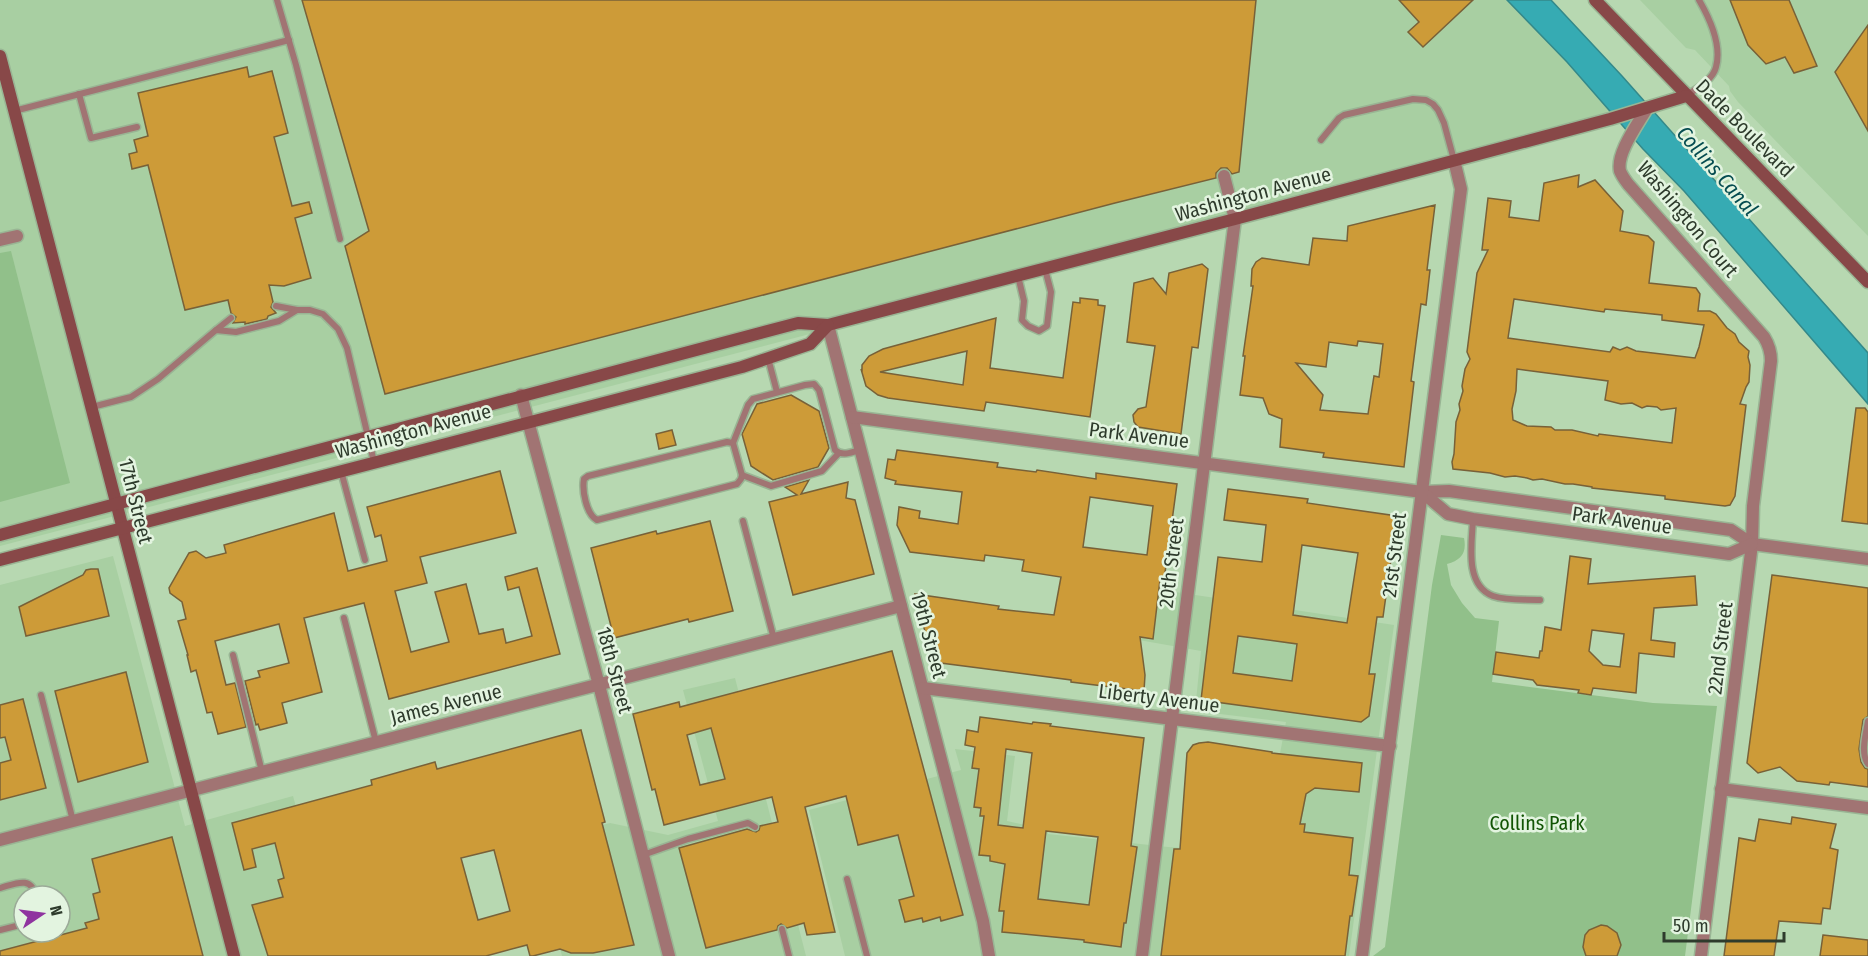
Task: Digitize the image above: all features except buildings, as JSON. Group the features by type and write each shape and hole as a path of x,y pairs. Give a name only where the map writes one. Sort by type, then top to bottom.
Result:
{"main road":[{"name":"Dade Boulevard","path":"1595,0 1868,282"},
{"name":"17th Street","path":"0,56 4,87 14,111 234,956"},
{"name":"Washington Avenue","path":"0,535 798,323 828,325 1018,276 1610,119 1686,96"},
{"name":"Washington Avenue","path":"0,560 742,367 810,344 828,325"}],"street":[{"name":"Washington Court","path":"1649,108 1623,152 1619,163 1620,171 1628,184 1764,337 1769,346"},
{"name":"21st Street","path":"1362,956 1461,189 1454,160"},
{"name":"20th Street","path":"1142,956 1235,219 1224,176"},
{"path":"0,240 17,236"},
{"name":"19th Street","path":"828,325 983,921 989,956"},
{"name":"22nd Street","path":"1701,956 1752,544 1753,506 1771,361 1769,346"},
{"name":"18th Street","path":"521,395 669,956"},
{"name":"Park Avenue","path":"852,417 1422,492 1449,491 1731,530 1752,544 1868,559"},
{"name":"Park Avenue","path":"1422,492 1448,514 1473,519 1729,554 1752,544"},
{"name":"James Avenue","path":"0,840 901,606"},
{"name":"Liberty Avenue","path":"923,688 1390,746"},
{"path":"1722,789 1868,808"}],"lane":[{"path":"277,0 340,239"},
{"path":"1686,96 1704,84 1716,68 1716,35 1699,0"},
{"path":"14,111 289,40"},
{"path":"79,94 91,138 137,126"},
{"path":"1320,140 1344,115 1420,98 1433,104 1438,110 1454,160"},
{"path":"1018,276 1024,301 1022,320 1039,331 1047,326 1051,294 1045,268"},
{"path":"276,306 323,314 338,329 347,348 374,462"},
{"path":"216,330 236,332 279,321 297,310"},
{"path":"92,407 131,397 158,379 231,318"},
{"path":"768,358 777,392"},
{"path":"733,443 727,442 584,478 583,484 592,517 597,519 737,484 742,475 733,443 747,405 760,396 814,384 819,390 835,450 845,454 861,450"},
{"path":"742,475 771,486 822,471 839,453"},
{"path":"341,470 365,560"},
{"path":"1473,519 1472,566 1484,592 1495,597 1540,600"},
{"path":"743,520 774,639"},
{"path":"344,618 376,742"},
{"path":"233,655 262,772"},
{"path":"41,694 73,821"},
{"path":"1868,721 1863,755 1868,764"},
{"path":"644,855 688,839 748,823 755,827"},
{"path":"847,879 867,956"},
{"path":"0,886 21,882 29,884"},
{"path":"782,929 789,956"}],"shaded area":[{"path":"0,0 1507,0 1567,62 1620,122 0,546"},
{"path":"1640,0 1868,0 1868,236 1738,102 1729,86 1695,50 1686,48"},
{"path":"113,556 185,826 293,796 321,896 398,882 463,864 489,956 0,956 0,585"},
{"path":"1082,578 1394,625 1349,956 845,956 809,810 961,770 955,749 1015,756 1007,821 1048,830 1048,834 1168,847 1261,853 1286,722 1195,711 1201,651 1071,628"},
{"path":"735,678 806,956 562,956 533,843 610,823 668,835 718,821 683,690"}],"green space":[{"path":"11,251 70,483 0,502 0,253"},
{"name":"Collins Park","path":"1441,535 1464,538 1464,552 1456,560 1447,564 1451,585 1462,603 1475,618 1499,621 1492,682 1653,703 1717,706 1685,956 1373,956 1385,947 1432,585"}],"water":[{"name":"Collins Canal","path":"1507,0 1551,0 1622,76 1868,353 1868,404 1684,191 1643,149 1567,62"}]}
